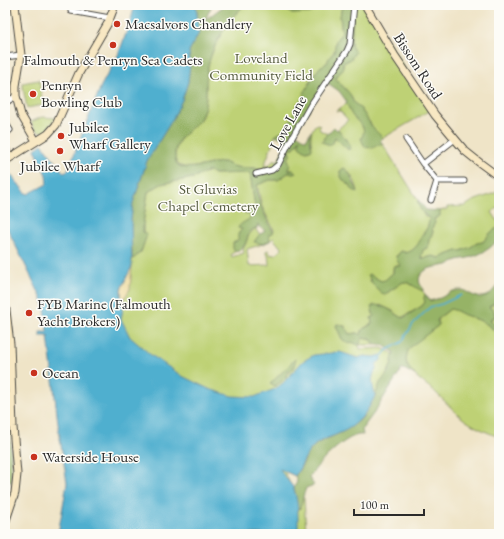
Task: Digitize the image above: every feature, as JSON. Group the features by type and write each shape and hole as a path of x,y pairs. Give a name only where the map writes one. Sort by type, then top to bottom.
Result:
{"main road":[{"path":"15,5 21,55 16,86 16,96 22,115 36,141"},
{"path":"5,161 48,134 56,125 79,73 96,46 115,5"},
{"name":"Bissom Road","path":"365,5 402,66 454,139 474,159 499,177"},
{"path":"5,302 10,344 13,427 17,474 16,490 6,519"}],"street":[{"name":"Love Lane","path":"256,174 272,170 278,165 310,106 347,51 350,44 354,5"},
{"path":"71,11 110,18"},
{"path":"5,56 21,55"},
{"path":"5,103 16,96"},
{"path":"5,122 10,130 5,134"},
{"path":"406,139 437,181"},
{"path":"423,164 454,139"},
{"path":"437,181 464,181"},
{"path":"431,200 437,181"}],"green space":[{"name":"St Gluvias Chapel Cemetery","path":"196,5 147,161 132,260 141,252 146,235 143,232 143,224 148,192 161,184 193,178 209,171 214,174 250,172 255,207 245,211 251,217 238,228 242,229 235,250 237,251 231,254 232,257 244,253 243,249 249,235 256,228 260,235 255,240 263,244 247,249 249,266 269,265 268,254 266,254 266,251 268,250 271,255 276,254 282,249 273,238 270,241 269,234 273,233 274,230 262,207 257,185 270,180 278,180 288,173 296,173 288,169 290,165 288,159 290,155 289,150 294,148 301,138 300,146 307,151 312,149 311,134 315,125 318,124 321,131 327,134 322,142 330,144 334,141 335,137 347,149 350,149 350,145 338,129 348,120 340,111 336,111 346,104 352,115 363,128 364,134 362,138 365,147 372,147 382,143 418,200 419,207 425,217 429,217 430,219 427,229 423,233 420,242 415,248 408,253 401,251 396,256 401,266 393,267 393,273 384,281 381,281 369,274 370,281 384,295 403,282 409,283 425,294 425,302 422,306 401,318 393,311 380,305 372,311 374,316 372,324 362,330 361,335 358,333 349,334 345,326 337,324 342,339 349,343 359,343 363,338 367,338 379,345 359,345 360,349 382,348 394,354 391,366 380,383 375,396 321,441 295,476 284,471 295,493 300,509 304,498 306,534 128,534 197,455 56,207","holes":["344,168 353,179 358,192 353,190 342,178 340,171","295,359 293,365 295,366 288,374 275,386 270,384"]},
{"path":"196,5 212,5 205,20 225,5 245,5 226,26 211,54 207,72 204,110 196,124 179,140 176,146 175,158 178,165 187,168 225,162 239,168 260,168 256,173 274,169 286,144 284,138 275,136 284,130 292,118 311,79 320,67 327,63 334,52 336,40 342,33 340,17 342,5 353,5 351,46 355,52 351,59 343,63 343,69 336,79 350,94 354,103 361,109 373,128 383,138 380,140 382,143 373,148 365,147 361,139 364,131 362,126 352,115 346,104 347,102 339,91 326,82 295,133 306,140 311,131 310,139 312,149 306,151 299,146 300,139 296,146 289,150 290,155 288,159 290,165 288,169 289,171 293,169 296,173 288,173 278,180 270,180 257,185 260,202 273,231 273,233 269,234 270,241 263,244 254,242 259,235 265,231 257,224 258,227 250,232 244,246 237,251 233,249 233,243 238,240 238,234 242,229 238,228 251,217 244,212 255,207 250,173 214,174 209,171 193,178 161,184 148,192 143,224 143,232 147,235 141,252 132,260 131,220 133,203 147,161 172,120 182,100 188,82 190,64 189,51 199,33"},
{"name":"Loveland Community Field","path":"245,5 288,5 288,9 293,14 317,9 320,5 342,5 340,17 342,33 337,39 334,52 327,63 320,67 311,79 292,118 284,130 275,136 264,167 275,159 279,163 277,167 256,172 259,168 234,167 222,162 198,167 181,166 176,163 175,157 178,143 184,134 201,118 203,113 205,107 207,73 211,55 226,26"},
{"path":"288,5 320,5 311,13 293,14 289,12"},
{"path":"354,5 365,5 431,110 383,138 374,129 361,109 354,103 350,94 335,78 343,69 343,63 351,59 354,52 351,46"},
{"name":"Penryn Bowling Club","path":"39,80 43,105 27,108 22,83"},
{"path":"42,117 56,118 45,132 35,130 31,122"},
{"path":"334,127 337,130 338,129 350,145 351,149 347,149 335,137 334,141 330,145 322,142"},
{"path":"344,168 349,174 358,193 342,178 340,171"},
{"path":"498,190 499,207 492,212 499,223 499,227 491,232 483,242 439,258 433,256 426,258 420,257 423,250 427,248 433,232 432,228 434,219 437,218 440,211 447,209 447,207 465,206 473,201 495,193"},
{"path":"418,200 426,210 441,211 440,216 434,219 435,223 432,228 433,232 429,240 428,247 423,250 421,258 433,256 439,258 457,251 461,251 477,243 483,242 491,232 499,227 499,238 485,251 476,255 457,260 447,265 426,270 421,274 419,279 423,291 409,283 403,282 384,295 373,285 368,275 369,274 381,281 385,280 393,273 394,266 401,266 397,261 396,256 402,251 406,253 415,248 428,227 430,219 422,211"},
{"path":"499,282 499,294 497,296 497,300 489,307 494,311 495,317 491,318 491,322 495,325 499,333 483,322 455,310 450,309 441,316 437,320 439,325 408,350 406,359 407,366 415,375 404,369 401,370 362,429 363,435 357,435 341,444 318,465 309,478 314,485 306,488 298,511 294,487 297,482 295,476 304,462 306,455 316,444 342,432 354,425 363,417 375,396 380,383 391,366 394,352 383,345 376,344 369,338 363,338 359,345 351,342 349,344 342,339 336,326 337,324 343,325 349,334 358,333 361,335 363,329 372,324 371,318 374,316 371,307 374,305 386,308 403,318 422,306 425,302 425,294 430,301 441,298 458,290 464,290 472,295 481,297 491,293"},
{"path":"499,294 499,331 495,325 492,324 491,318 495,317 494,311 489,307 497,302 497,296"},
{"path":"450,309 483,322 499,333 499,437 474,426 461,417 409,369 406,357 408,350 417,341 439,325 438,319"},
{"path":"5,321 6,331 12,483 5,477"},
{"path":"295,359 293,369 288,372 282,381 275,386 270,384"}],"sand":[{"path":"132,266 130,289 125,297 123,309 121,296 122,286"}],"water":[{"path":"135,5 196,5 199,33 189,51 190,64 188,82 182,100 172,120 147,161 133,203 131,220 132,266 121,289 123,309 121,319 130,337 151,355 182,376 209,389 232,396 254,397 275,389 283,383 303,361 314,355 340,352 358,358 364,356 374,357 382,355 381,360 376,364 376,369 372,379 375,396 369,408 361,418 352,427 315,445 307,455 295,476 280,469 295,492 298,510 298,534 58,534 67,483 59,432 48,336 40,336 40,332 47,332 45,308 5,224 5,168 28,194 47,184 46,175 35,149 42,144 63,172 65,173 68,170 101,86 118,55"}],"waterway":[{"path":"382,356 387,350 402,342 413,324 430,307 442,304 461,295"}],"place":[{"name":"Macsalvors Chandlery","path":"117,24"},
{"name":"Falmouth & Penryn Sea Cadets","path":"113,45"},
{"name":"Penryn Bowling Club","path":"33,94"},
{"name":"Jubilee Wharf Gallery","path":"61,136"},
{"name":"Jubilee Wharf","path":"60,151"},
{"name":"FYB Marine (Falmouth Yacht Brokers)","path":"29,313"},
{"name":"Ocean","path":"34,373"},
{"name":"Waterside House","path":"34,457"}]}
